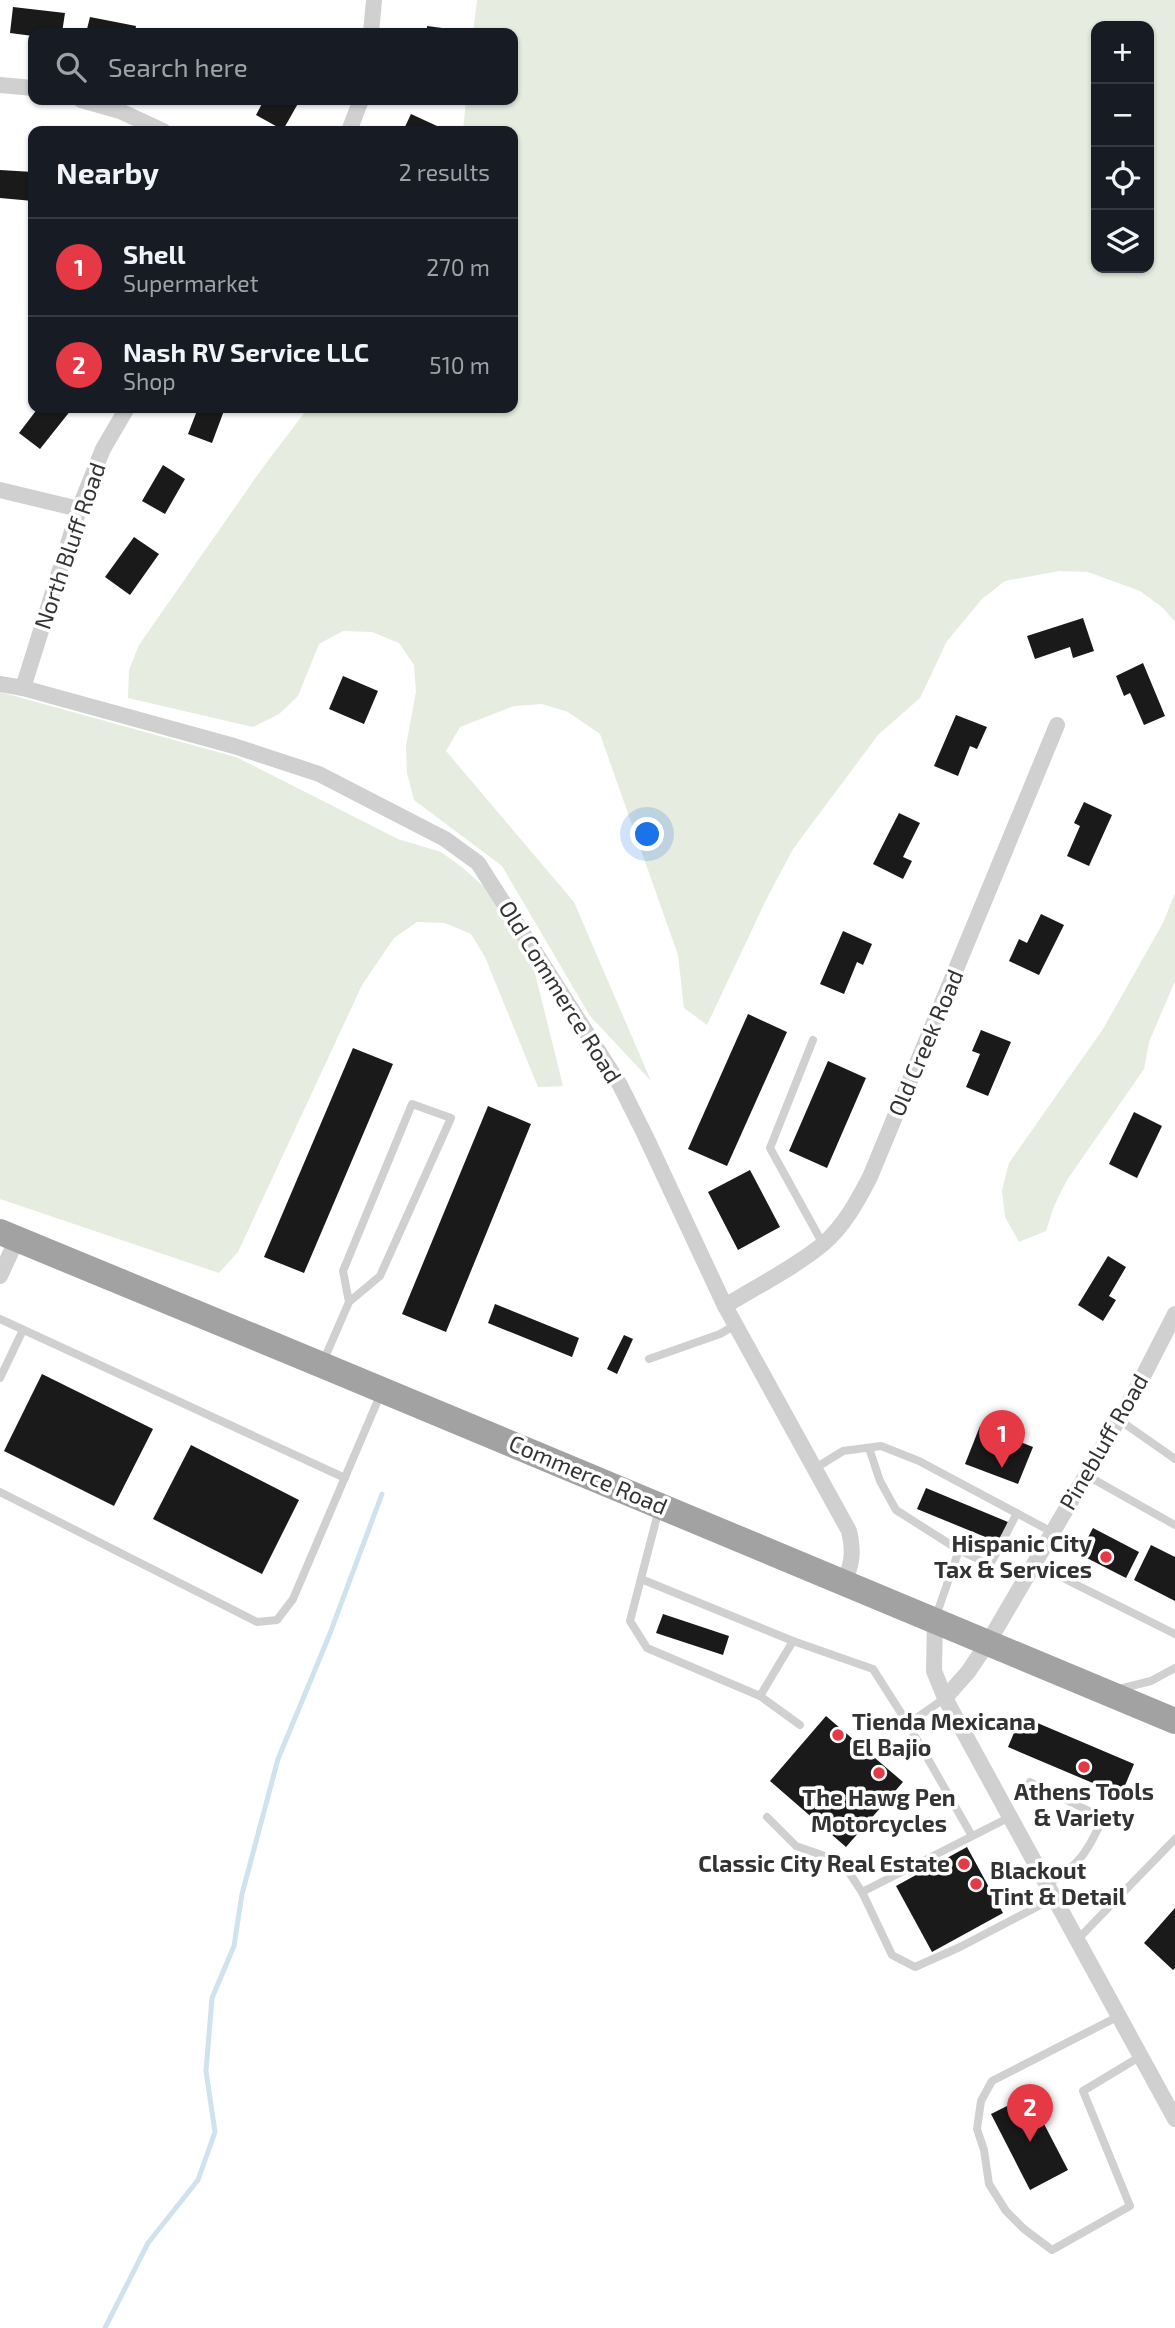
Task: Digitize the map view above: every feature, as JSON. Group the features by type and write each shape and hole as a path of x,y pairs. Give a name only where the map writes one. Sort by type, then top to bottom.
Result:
{"highway":[{"name":"Commerce Road","path":"8,1235 1172,1717"}],"street":[{"path":"371,28 374,0"},
{"path":"0,85 28,88"},
{"path":"99,105 120,111 152,126"},
{"path":"351,126 359,105"},
{"name":"North Bluff Road","path":"23,688 79,509 103,449 124,413"},
{"path":"0,490 79,509"},
{"name":"Old Commerce Road","path":"0,684 234,746 319,774 445,839 478,863 620,1085 725,1306 849,1531 853,1557 844,1583"},
{"name":"Old Creek Road","path":"725,1306 823,1244 844,1222 870,1177 1057,725"},
{"path":"0,1276 8,1235"},
{"name":"Pinebluff Road","path":"945,1698 968,1672 989,1641 1118,1419 1175,1314"},
{"path":"935,1619 934,1671 945,1698 1175,2119"}],"lane":[{"path":"813,1040 770,1148 823,1244"},
{"path":"322,1365 349,1303 380,1276 451,1118 412,1104 343,1271 349,1303"},
{"path":"0,1319 345,1478"},
{"path":"649,1359 720,1334 735,1325"},
{"path":"0,1378 23,1330"},
{"path":"0,1492 257,1622 277,1620 293,1599 382,1390"},
{"path":"1118,1419 1175,1459"},
{"path":"814,1469 843,1451 881,1447 919,1461 1052,1532"},
{"path":"869,1448 880,1481 896,1510 959,1550 990,1565 1017,1513"},
{"path":"1086,1475 1175,1525"},
{"path":"660,1505 630,1621 647,1647 760,1696 800,1725"},
{"path":"935,1619 959,1550"},
{"path":"1033,1566 1057,1575 1175,1634"},
{"path":"641,1579 793,1641 873,1670 908,1724 972,1836"},
{"path":"760,1696 793,1641"},
{"path":"1108,1692 1151,1681 1175,1668"},
{"path":"908,1724 945,1698"},
{"path":"767,1817 796,1846 842,1862 862,1892 892,1955 915,1967 960,1947 1051,1892 1089,1850 1103,1818 1030,1782"},
{"path":"862,1892 1010,1817"},
{"path":"1077,1940 1175,1839"},
{"path":"1119,2016 992,2081 981,2101 977,2129 984,2150 989,2184 1006,2211 1024,2230 1052,2250 1130,2206 1083,2091 1141,2056"}],"shaded area":[{"path":"477,0 1175,0 1175,622 1163,608 1140,591 1088,572 1059,571 1005,581 982,599 947,641 920,698 878,735 793,849 707,1025 684,1008 678,955 600,734 568,712 542,704 514,706 460,727 446,751 574,902 651,1081 590,1016 502,866 414,800 407,773 406,746 416,692 414,665 399,643 372,632 343,631 319,644 298,696 279,714 253,727 128,698 129,670 139,645 261,470 304,413 518,413 518,126 463,126 466,105 518,105 518,28 474,28"},
{"path":"0,692 236,757 398,839 441,852 502,903 529,949 563,1086 538,1087 485,957 471,934 445,923 417,922 394,938 362,985 238,1252 219,1273 0,1199"},
{"path":"1175,893 1175,981 1149,1042 1144,1069 1067,1180 1054,1206 1046,1231 1019,1242 1005,1217 1002,1190 1009,1163 1103,1029 1163,923"}],"building":[{"path":"13,7 65,13 63,28 28,28 28,35 10,33"},
{"path":"90,17 136,26 136,28 87,28"},
{"path":"261,105 297,105 285,126 276,126 256,115"},
{"path":"411,114 437,126 405,126"},
{"path":"0,170 28,172 28,201 0,198"},
{"path":"34,413 69,413 40,449 19,433"},
{"path":"196,413 223,413 212,443 188,434"},
{"path":"163,465 185,479 165,514 142,501"},
{"path":"134,537 159,554 130,595 105,577"},
{"path":"1083,618 1094,651 1073,658 1070,647 1035,659 1027,636"},
{"path":"1143,663 1165,716 1144,725 1130,693 1124,696 1116,676"},
{"path":"343,676 378,691 364,724 329,709"},
{"path":"956,715 987,727 977,749 970,746 958,776 934,766"},
{"path":"1084,802 1112,815 1089,866 1067,856 1080,826 1074,823"},
{"path":"899,813 920,823 903,857 912,861 903,879 873,864"},
{"path":"1041,914 1064,925 1039,975 1009,961 1019,939 1027,943"},
{"path":"843,931 872,944 863,965 857,962 844,994 820,984"},
{"path":"748,1014 787,1032 727,1166 688,1149"},
{"path":"981,1030 1011,1042 988,1096 966,1087 980,1054 972,1051"},
{"path":"353,1048 393,1064 304,1273 264,1257"},
{"path":"828,1061 866,1078 827,1168 789,1151"},
{"path":"488,1106 531,1124 446,1332 402,1314"},
{"path":"1134,1112 1162,1126 1137,1178 1109,1164"},
{"path":"750,1170 780,1227 738,1250 708,1192"},
{"path":"1108,1256 1126,1267 1109,1296 1116,1300 1103,1321 1078,1305"},
{"path":"495,1304 579,1338 572,1357 488,1323"},
{"path":"624,1335 633,1339 617,1374 607,1369"},
{"path":"42,1374 153,1429 114,1506 4,1451"},
{"path":"980,1426 1033,1447 1018,1484 965,1464"},
{"path":"191,1445 299,1500 262,1574 153,1519"},
{"path":"926,1488 1008,1522 1000,1543 917,1509"},
{"path":"1093,1528 1139,1552 1126,1578 1079,1554"},
{"path":"1151,1545 1175,1557 1175,1601 1134,1580"},
{"path":"663,1614 729,1636 723,1655 656,1633"},
{"path":"826,1716 903,1782 846,1847 770,1781"},
{"path":"1021,1716 1134,1764 1121,1795 1008,1747"},
{"path":"967,1847 1003,1913 932,1952 896,1886"},
{"path":"1175,1908 1175,1968 1173,1970 1144,1943"},
{"path":"1029,2095 1068,2170 1030,2190 991,2114"}],"waterway":[{"path":"105,2328 148,2243 198,2180 215,2132 206,2071 212,1998 234,1946 242,1894 278,1759 329,1636 382,1494"}],"place":[{"name":"Shell","path":"1002,1468"},
{"name":"Hispanic City Tax & Services","path":"1106,1557"},
{"name":"Tienda Mexicana El Bajio","path":"838,1735"},
{"name":"Athens Tools & Variety","path":"1084,1767"},
{"name":"The Hawg Pen Motorcycles","path":"879,1773"},
{"name":"Classic City Real Estate","path":"964,1864"},
{"name":"Blackout Tint & Detail","path":"976,1884"},
{"name":"Nash RV Service LLC","path":"1030,2142"}]}
